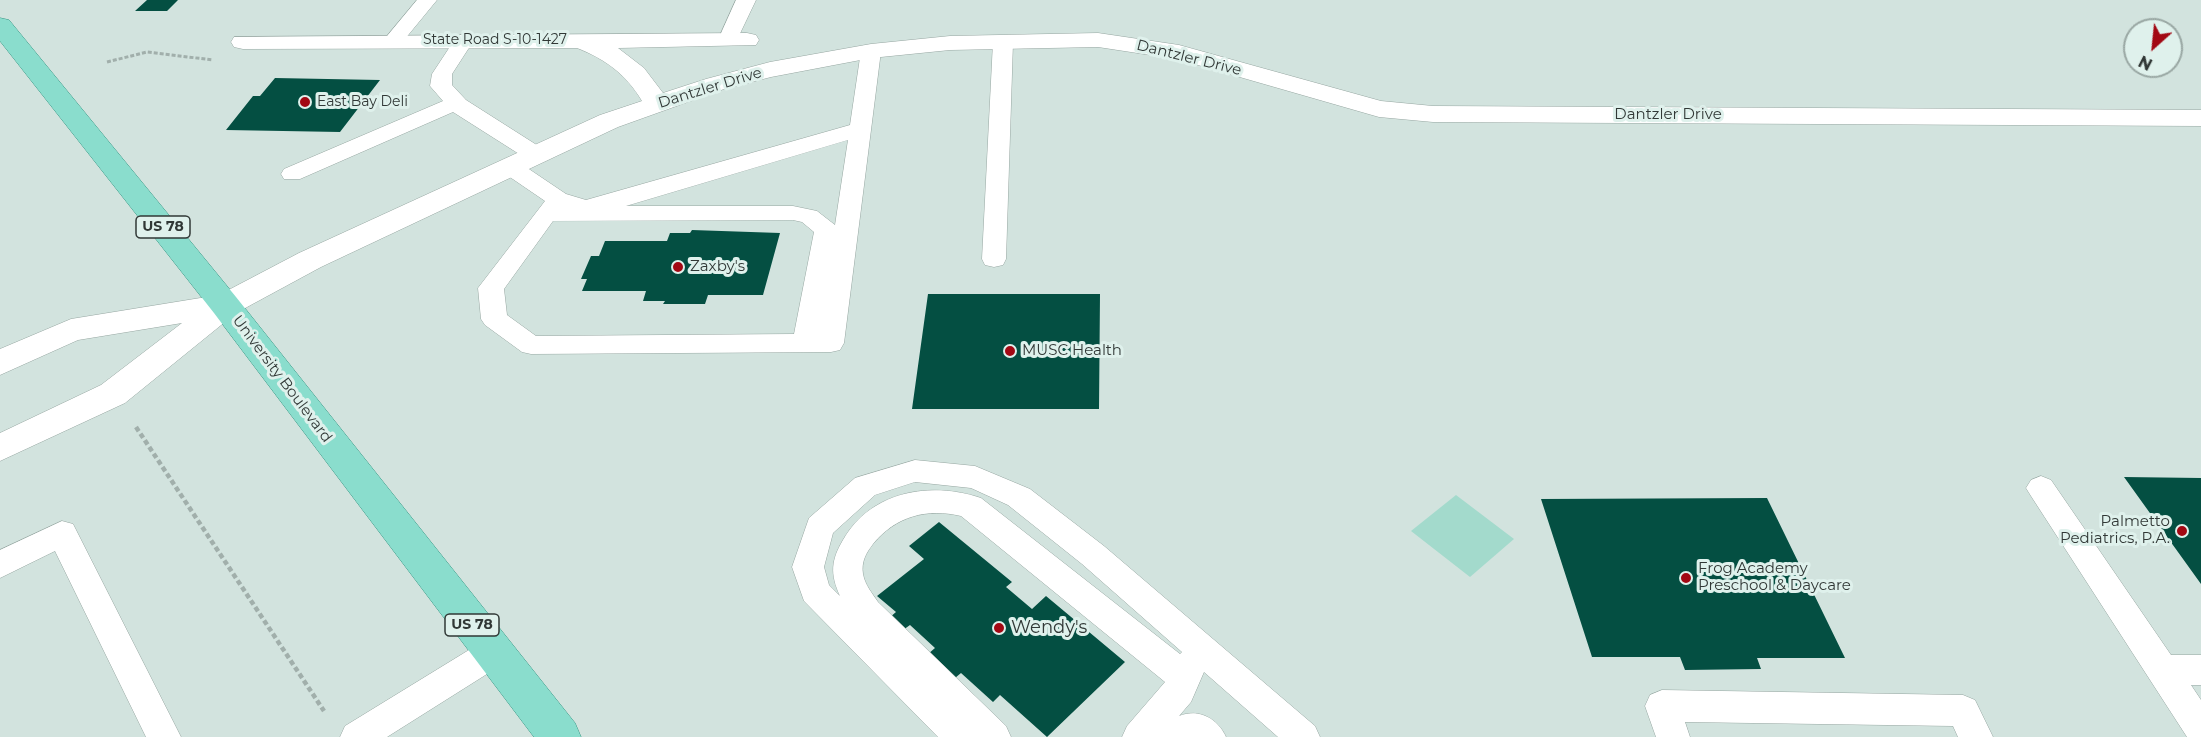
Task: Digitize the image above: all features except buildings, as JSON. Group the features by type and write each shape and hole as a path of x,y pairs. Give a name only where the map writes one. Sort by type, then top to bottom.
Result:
{"main road":[{"name":"University Boulevard","path":"0,25 225,305 560,737"}],"street":[{"path":"574,39 606,51 631,68 642,77 657,104"},
{"name":"State Road S-10-1427","path":"243,42 738,40"},
{"name":"Dantzler Drive","path":"225,305 310,260 609,121 737,78 871,51 950,43 1098,40 1134,44 1179,52 1379,109 1433,114 2201,118"},
{"path":"0,363 71,330 225,305"},
{"path":"0,448 113,394 225,305"}],"lane":[{"path":"393,40 427,0"},
{"path":"738,40 746,0"},
{"path":"464,40 442,74 441,86 455,103 535,154"},
{"path":"994,259 1003,42"},
{"path":"553,206 491,288 494,319 531,345 831,343 871,51"},
{"path":"292,174 455,103"},
{"path":"509,166 553,206 585,208 614,202 860,129"},
{"path":"553,206 793,213 809,216 826,230 806,343"},
{"path":"962,737 815,592 808,567 820,527 865,486 915,471 975,477 1019,497 1093,555 1303,737"},
{"path":"2041,488 2201,729"},
{"path":"994,737 867,612 854,594 847,568 851,551 868,527 883,514 928,500 954,501 970,506 1185,678"},
{"path":"0,565 62,533 164,737"},
{"path":"1139,737 1179,691 1199,647"},
{"path":"344,729 494,652"},
{"path":"2162,670 2201,670"},
{"path":"1673,737 1662,706 1963,711 1976,737"},
{"path":"1177,737 1184,730 1202,731 1209,737"}],"path":[{"path":"134,424 344,729"}],"green space":[{"path":"1456,495 1514,539 1470,577 1411,531"}],"place":[{"name":"East Bay Deli","path":"305,102"},
{"name":"Zaxby's","path":"678,267"},
{"name":"MUSC Health","path":"1010,351"},
{"name":"Palmetto Pediatrics, P.A.","path":"2182,531"},
{"name":"Frog Academy Preschool & Daycare","path":"1686,578"},
{"name":"Wendy's","path":"999,628"}]}
